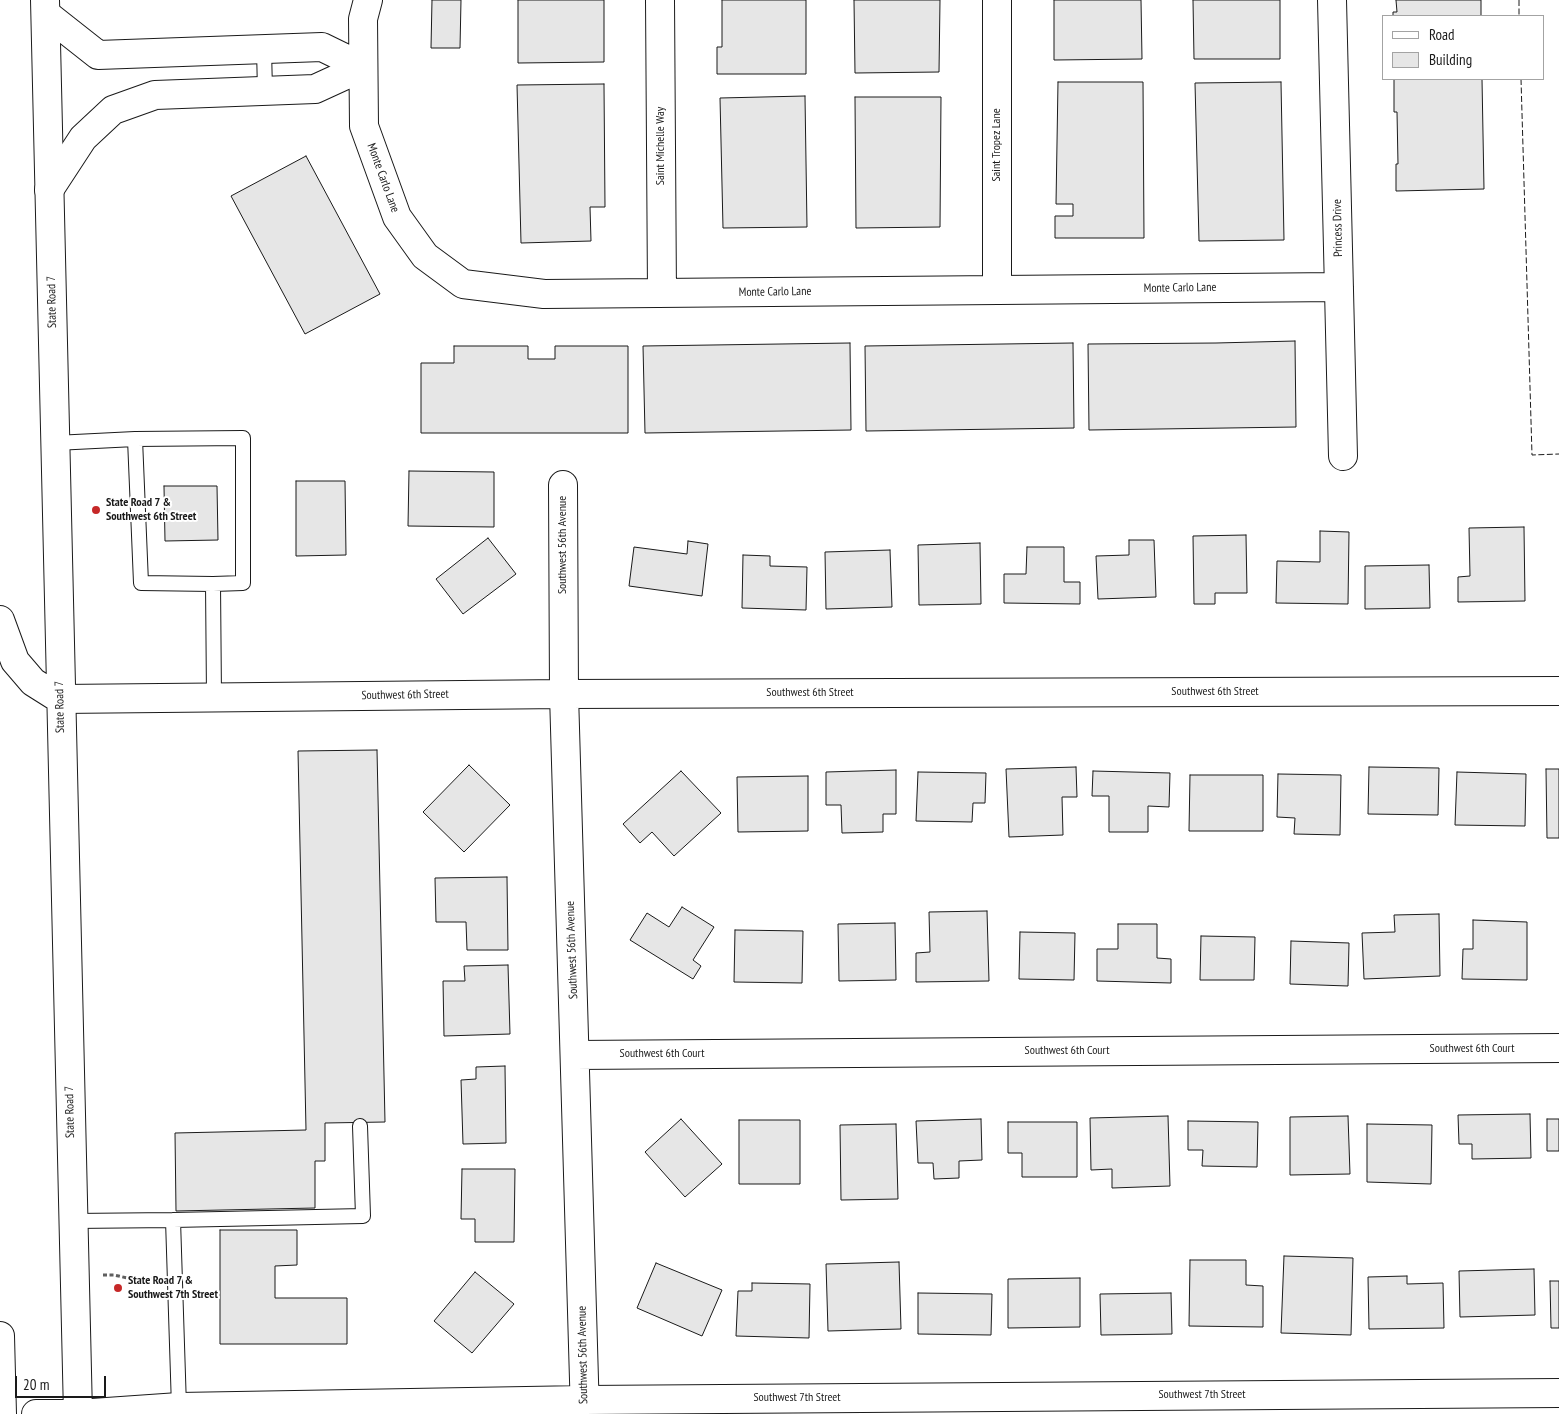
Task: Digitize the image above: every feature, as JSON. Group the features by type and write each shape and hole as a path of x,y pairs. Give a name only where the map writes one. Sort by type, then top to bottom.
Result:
{"street":[{"name":"Monte Carlo Lane","path":"368,0 363,19 364,126 397,217 425,256 463,284 544,294 1339,287"},
{"name":"Saint Michelle Way","path":"660,0 662,293"},
{"name":"Saint Tropez Lane","path":"997,0 997,290"},
{"name":"Princess Drive","path":"1332,0 1343,456"},
{"path":"45,7 98,55 322,47 363,67"},
{"name":"State Road 7","path":"45,7 78,1414"},
{"path":"49,190 82,138 113,110 155,95 316,89 363,67"},
{"name":"Southwest 56th Avenue","path":"563,485 564,694 585,1407"},
{"path":"0,620 15,661 33,682 60,699"},
{"name":"Southwest 6th Street","path":"60,699 564,694 1559,691"},
{"name":"Southwest 6th Court","path":"575,1055 1559,1048"},
{"path":"0,1336 2,1414"},
{"name":"Southwest 7th Street","path":"36,1414 78,1414 179,1407 347,1409 585,1407 1559,1393"}],"lane":[{"path":"264,49 265,91"},
{"path":"55,443 135,439 242,438 244,583 141,583 135,439"},
{"path":"213,584 214,697"},
{"path":"73,1221 363,1216 360,1126"},
{"path":"173,1220 179,1407"}],"path":[{"path":"74,1275 114,1275 132,1279 175,1278"}],"building":[{"path":"432,0 461,0 460,48 431,48"},
{"path":"518,0 604,0 604,62 518,63"},
{"path":"722,0 806,0 806,74 717,74 717,47 722,47"},
{"path":"854,0 940,0 939,72 855,73"},
{"path":"1054,0 1141,0 1142,59 1054,60"},
{"path":"1193,0 1280,0 1280,59 1194,59"},
{"path":"1396,0 1481,0 1481,15 1393,15 1393,12 1397,12"},
{"path":"1394,80 1482,80 1484,189 1396,191 1396,164 1398,164 1397,112 1394,112"},
{"path":"1058,82 1143,82 1144,238 1055,238 1055,216 1073,216 1073,204 1056,204"},
{"path":"1281,82 1284,240 1199,241 1195,83"},
{"path":"604,84 605,207 590,207 591,241 521,243 517,85"},
{"path":"805,96 807,227 723,228 720,98"},
{"path":"855,97 941,97 940,227 856,228"},
{"path":"306,156 380,294 305,334 231,196"},
{"path":"1295,341 1296,427 1089,430 1088,344"},
{"path":"850,343 851,430 645,433 643,346"},
{"path":"1073,343 1074,428 866,431 865,346"},
{"path":"454,346 528,346 528,359 555,359 555,346 628,346 628,433 421,433 421,363 454,363"},
{"path":"409,471 494,472 494,527 408,526"},
{"path":"296,481 345,481 346,555 296,556"},
{"path":"164,486 217,486 218,540 165,541"},
{"path":"1524,527 1525,601 1458,602 1458,577 1470,576 1469,528"},
{"path":"1320,531 1349,532 1348,604 1276,603 1277,561 1320,562"},
{"path":"1246,535 1247,593 1215,593 1215,604 1194,604 1193,536"},
{"path":"488,538 516,574 463,614 436,579"},
{"path":"1129,540 1154,540 1156,597 1098,599 1096,556 1129,555"},
{"path":"688,541 708,544 702,596 629,586 634,547 687,554"},
{"path":"980,543 981,604 919,605 918,545"},
{"path":"1027,547 1064,547 1064,582 1080,582 1080,604 1004,603 1004,574 1026,574"},
{"path":"890,550 892,607 826,609 825,552"},
{"path":"743,555 770,556 770,566 807,567 806,610 742,608"},
{"path":"1429,565 1430,608 1365,609 1365,566"},
{"path":"377,750 385,1122 325,1123 325,1161 315,1161 315,1208 176,1211 175,1133 306,1130 298,751"},
{"path":"469,765 510,805 464,852 423,812"},
{"path":"1076,767 1077,797 1062,797 1063,835 1009,837 1006,769"},
{"path":"1369,767 1439,768 1438,815 1368,814"},
{"path":"1546,769 1559,769 1559,838 1547,838"},
{"path":"896,770 896,814 883,814 883,832 842,833 841,805 826,805 826,772"},
{"path":"681,771 721,813 674,856 652,832 640,843 623,824"},
{"path":"1093,771 1170,773 1169,807 1148,806 1148,832 1109,832 1109,796 1092,796"},
{"path":"918,772 986,773 985,803 973,803 972,822 916,821"},
{"path":"1457,772 1526,774 1525,826 1455,825"},
{"path":"1278,774 1341,775 1340,835 1294,834 1295,818 1277,817"},
{"path":"1190,775 1263,775 1263,831 1189,831"},
{"path":"808,776 808,831 738,832 737,777"},
{"path":"507,877 508,950 467,950 466,922 436,922 435,878"},
{"path":"682,907 714,927 693,960 701,966 693,979 630,940 647,913 669,927"},
{"path":"987,911 989,981 916,982 916,953 930,952 929,912"},
{"path":"1439,914 1440,976 1364,979 1362,933 1395,932 1394,915"},
{"path":"1473,920 1527,922 1527,980 1462,979 1463,949 1473,949"},
{"path":"895,923 896,980 839,981 838,924"},
{"path":"1118,924 1157,924 1157,958 1171,959 1171,983 1097,981 1097,949 1118,949"},
{"path":"735,930 803,931 802,983 734,982"},
{"path":"1020,932 1075,933 1074,980 1019,979"},
{"path":"1201,936 1255,937 1254,980 1200,980"},
{"path":"1291,941 1349,943 1348,986 1290,984"},
{"path":"508,965 510,1034 444,1036 443,981 465,981 464,966"},
{"path":"505,1066 506,1143 463,1144 461,1080 476,1079 476,1067"},
{"path":"1530,1114 1531,1158 1472,1159 1472,1144 1459,1144 1458,1115"},
{"path":"1168,1116 1170,1186 1112,1188 1112,1169 1091,1170 1090,1118"},
{"path":"1348,1116 1350,1174 1290,1175 1290,1117"},
{"path":"681,1119 722,1164 685,1197 645,1152"},
{"path":"981,1119 982,1160 959,1161 959,1178 934,1179 933,1163 918,1163 916,1121"},
{"path":"1547,1119 1559,1119 1559,1151 1547,1151"},
{"path":"739,1120 800,1120 800,1184 739,1184"},
{"path":"1188,1121 1258,1122 1257,1167 1202,1166 1203,1150 1188,1150"},
{"path":"1008,1122 1077,1122 1077,1177 1022,1177 1022,1153 1008,1153"},
{"path":"896,1124 898,1199 841,1200 840,1125"},
{"path":"1367,1124 1432,1125 1431,1184 1367,1182"},
{"path":"462,1169 515,1169 514,1242 475,1242 475,1219 461,1219"},
{"path":"220,1230 297,1230 297,1265 275,1266 275,1298 347,1298 347,1344 220,1344"},
{"path":"1284,1256 1353,1258 1351,1335 1281,1333"},
{"path":"1190,1260 1246,1260 1246,1285 1263,1286 1263,1327 1189,1326"},
{"path":"899,1262 901,1329 828,1331 826,1264"},
{"path":"656,1263 722,1290 702,1336 637,1308"},
{"path":"1534,1269 1535,1315 1460,1317 1459,1271"},
{"path":"475,1272 514,1304 472,1353 434,1321"},
{"path":"1407,1276 1407,1284 1443,1283 1444,1328 1369,1329 1368,1277"},
{"path":"1080,1278 1080,1327 1008,1328 1008,1279"},
{"path":"1550,1281 1559,1281 1559,1328 1551,1328"},
{"path":"752,1283 810,1284 809,1338 736,1336 738,1291 752,1291"},
{"path":"918,1293 992,1294 991,1335 918,1334"},
{"path":"1171,1293 1172,1334 1101,1335 1100,1294"}],"fence":[{"path":"1519,0 1519,15"},
{"path":"1521,80 1532,455 1559,454"}],"place":[{"name":"State Road 7 & Southwest 6th Street","path":"96,510"},
{"name":"State Road 7 & Southwest 7th Street","path":"118,1288"}]}
